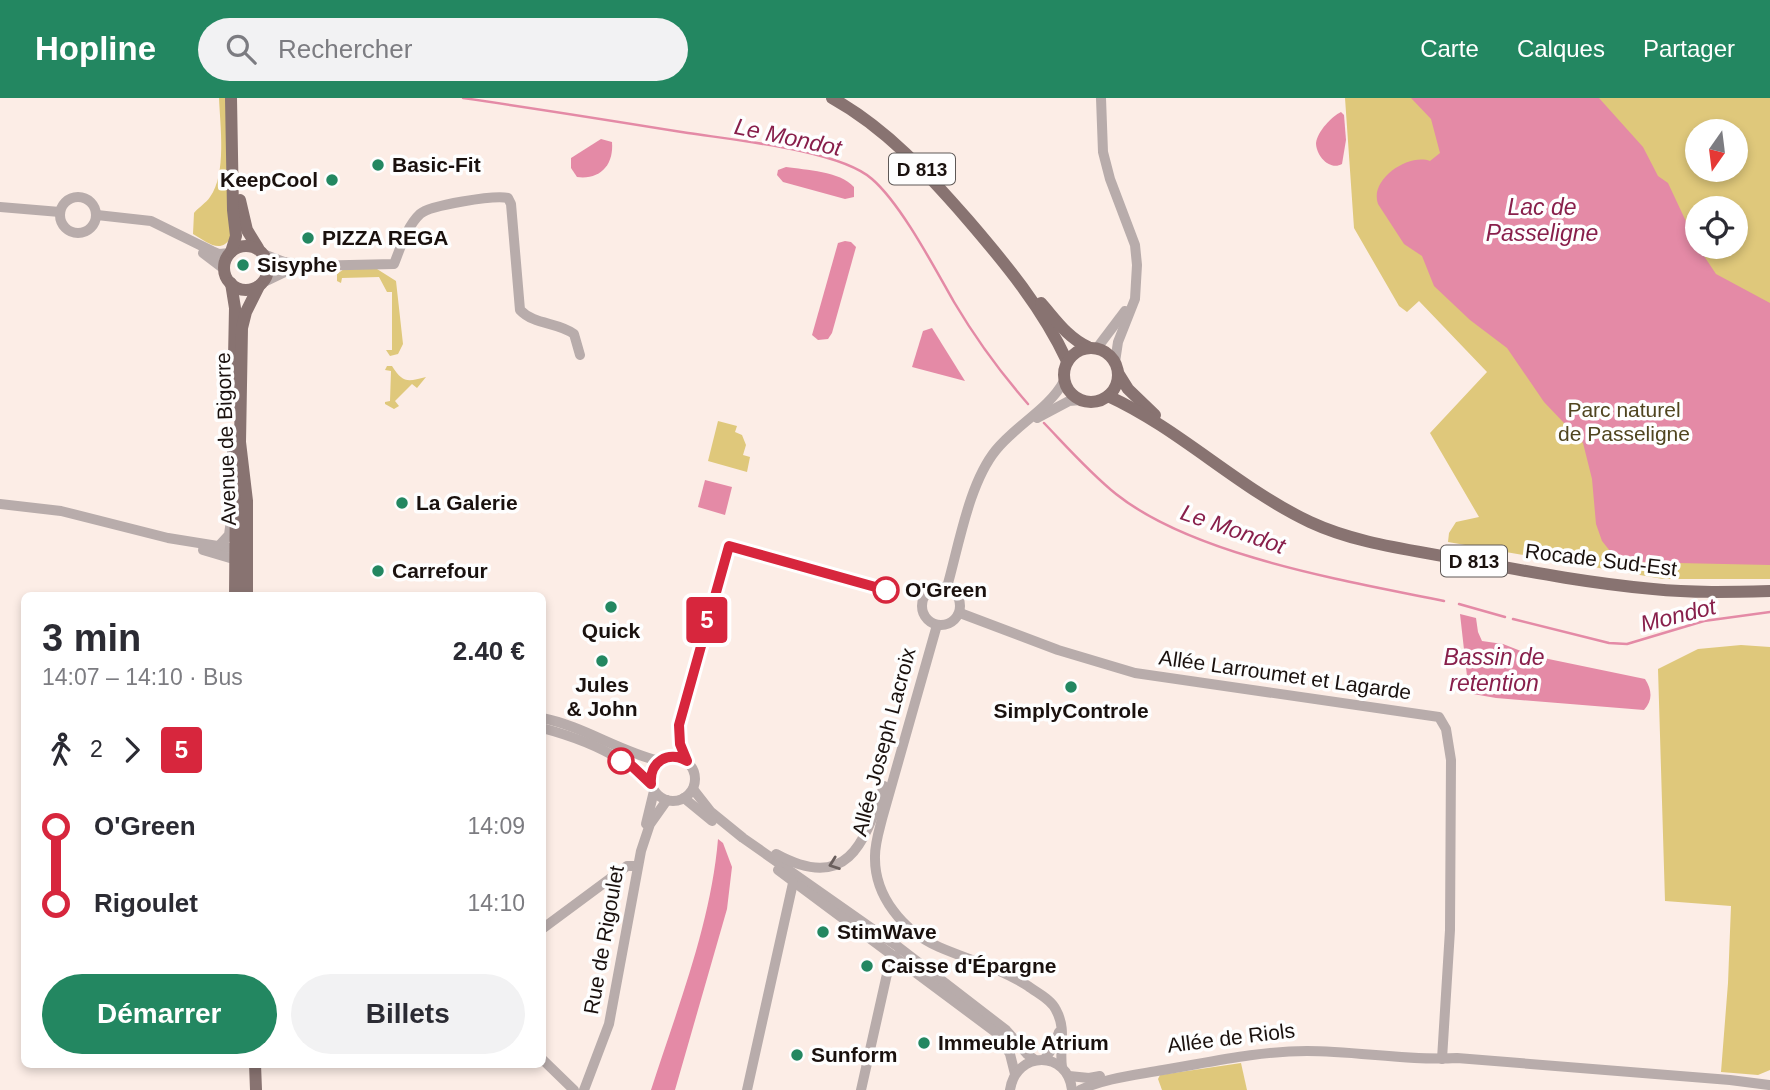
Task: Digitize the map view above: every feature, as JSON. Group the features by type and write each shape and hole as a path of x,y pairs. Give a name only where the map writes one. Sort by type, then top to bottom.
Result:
{"main road":[{"path":"234,98 241,210 247,230 268,267 260,285 247,290 230,283 224,268 236,236 233,210 234,98"},
{"name":"D 813","path":"832,98 847,106 887,137 929,175 1064,331 1073,340 1093,348"},
{"path":"230,252 243,246 261,251"},
{"name":"D 813","path":"999,256 1037,308 1067,361"},
{"name":"Avenue de Bigorre","path":"230,283 235,308 234,478 240,592"},
{"name":"Avenue de Bigorre","path":"240,555 247,501 240,442 243,328 246,312 260,285"},
{"path":"1093,348 1111,356 1117,367 1118,382 1108,396 1091,402 1081,400 1068,389 1063,374 1072,354 1093,348"},
{"name":"Rocade Sud-Est","path":"1117,367 1128,388 1144,406 1201,453"},
{"name":"Rocade Sud-Est","path":"1108,396 1140,413 1253,489 1311,522 1375,542 1577,580 1656,589 1770,591"},
{"path":"255,1068 256,1090"}],"street":[{"path":"1101,98 1103,152 1135,245 1136,286 1131,313 1118,342 1117,367"},
{"path":"78,196 94,204 97,215 90,229 76,233 63,225 60,212 67,200 78,196"},
{"path":"261,251 284,262 306,266 394,264 413,223 421,213 497,197 508,198 512,204 522,313 568,330 577,339 580,355"},
{"path":"0,207 60,212"},
{"path":"97,215 151,220 178,235 224,268"},
{"path":"178,235 183,235 219,254 230,252"},
{"path":"260,285 289,270 306,266"},
{"path":"1093,348 1122,317 1136,286"},
{"path":"947,587 975,486 983,470 1004,441 1057,393 1064,381"},
{"path":"1004,441 1051,409 1069,401 1081,400"},
{"path":"218,547 231,531 234,478"},
{"path":"0,504 61,511 168,538 230,548 240,555"},
{"path":"168,538 204,551 228,565 240,592"},
{"path":"204,551 240,555"},
{"path":"934,587 947,587 957,594 960,600 960,613 953,622 937,625 924,614 922,600 934,587"},
{"name":"Allée Larroumet et Lagarde","path":"960,613 1058,650 1135,673 1439,717 1446,729 1451,760 1450,930 1442,1059"},
{"name":"Allée Joseph Lacroix","path":"937,625 875,846 875,870 888,905 921,937 938,947 1001,971 1037,992 1053,1004 1062,1023"},
{"path":"546,719 659,761"},
{"path":"546,729 581,741 632,766 652,787 667,800 684,798 693,789 695,774 687,761 674,756 659,761 652,771 652,787 644,840"},
{"path":"743,838 760,843 777,855 805,866 822,868 844,861 855,851 866,834 902,745"},
{"path":"693,789 711,812 743,838 897,946 1006,1030 1027,1054 1065,1072"},
{"path":"684,798 793,883 998,1034 1010,1055 1012,1082"},
{"name":"Rue de Rigoulet","path":"584,1090 609,1024 644,840 655,816 667,800"},
{"path":"546,926 627,866 637,866"},
{"path":"747,1090 793,883"},
{"path":"861,1090 887,974 895,956"},
{"path":"1001,1090 1012,1082 1027,1063 1040,1060 1054,1046 1062,1023"},
{"path":"1062,1023 1065,1072 1072,1090"},
{"name":"Allée de Riols","path":"1065,1072 1089,1078 1246,1052 1307,1047 1442,1059"},
{"name":"Allée de Riols","path":"1080,1090 1133,1075 1272,1052 1318,1051 1457,1058 1650,1073 1769,1086"},
{"path":"546,1063 574,1090"}],"green space":[{"path":"219,98 227,98 231,237 218,246 193,234 194,213 210,197 219,176"},
{"name":"Lac de Passeligne","path":"1345,98 1770,98 1770,579 1663,579 1448,542 1449,533 1456,522 1479,517 1430,433 1487,372 1419,301 1407,312 1399,306 1354,228"},
{"path":"344,269 377,269 396,281 403,344 398,354 390,356 386,350 392,350 392,292 387,292 379,277 342,278 341,283 337,281 337,274"},
{"path":"387,366 392,366 399,376 406,380 426,377 417,388 412,384 395,401 399,406 394,409 385,404 390,401 391,371 385,370"},
{"path":"718,421 737,426 735,432 742,435 746,445 743,455 750,457 747,472 708,461"},
{"path":"1741,645 1770,647 1770,1070 1758,1075 1721,1072 1731,906 1665,901 1658,669 1698,649"},
{"path":"1241,1063 1247,1090 1162,1090 1158,1079 1160,1075"}],"water":[{"name":"Lac de Passeligne","path":"1411,98 1599,98 1643,147 1658,176 1668,183 1685,219 1685,259 1706,259 1716,274 1770,303 1770,565 1632,562 1610,551 1602,541 1596,524 1592,479 1583,443 1544,402 1507,348 1470,320 1434,286 1422,256 1404,244 1378,204 1379,186 1393,170 1412,161 1430,161 1440,153 1431,119"},
{"path":"1341,112 1344,115 1346,140 1342,164 1333,166 1321,157 1316,143 1326,125"},
{"path":"601,139 612,142 608,164 592,176 577,177 571,168 571,158"},
{"path":"786,167 822,172 840,178 854,187 854,197 845,199 783,182 777,175 778,170"},
{"path":"845,241 856,247 832,333 828,339 818,340 812,335 838,243"},
{"path":"932,328 965,381 912,367 923,331"},
{"path":"705,480 732,487 725,515 698,507"},
{"name":"Bassin de retention","path":"1460,614 1476,618 1482,641 1503,644 1534,656 1645,679 1650,691 1649,702 1644,710 1473,694 1468,685"},
{"path":"718,839 723,843 732,867 727,909 675,1090 651,1090 701,934"}],"waterway":[{"name":"Le Mondot","path":"463,98 758,143 811,154 857,169 872,179 894,204 971,329 1028,404"},
{"name":"Le Mondot","path":"1044,423 1116,494 1149,516 1187,534 1228,550 1318,575 1444,601"},
{"path":"1459,604 1505,617"},
{"name":"Mondot","path":"1513,619 1609,643 1627,644 1704,621 1770,612"}],"bus line":[{"name":"5","path":"621,761 632,766 651,784 653,768 662,759 674,756 687,761 681,751 679,725 729,546 886,590"}],"place":[{"name":"Basic-Fit","path":"378,165"},
{"name":"KeepCool","path":"332,180"},
{"name":"PIZZA REGA","path":"308,238"},
{"name":"Sisyphe","path":"243,265"},
{"name":"La Galerie","path":"402,503"},
{"name":"Carrefour","path":"378,571"},
{"name":"O'Green","path":"886,590"},
{"name":"Quick","path":"611,607"},
{"name":"Jules & John","path":"602,661"},
{"name":"SimplyControle","path":"1071,687"},
{"name":"StimWave","path":"823,932"},
{"name":"Caisse d'Épargne","path":"867,966"},
{"name":"Immeuble Atrium","path":"924,1043"},
{"name":"Sunform","path":"797,1055"}],"park label":[{"name":"Parc naturel de Passeligne","path":"1624,422"}]}
